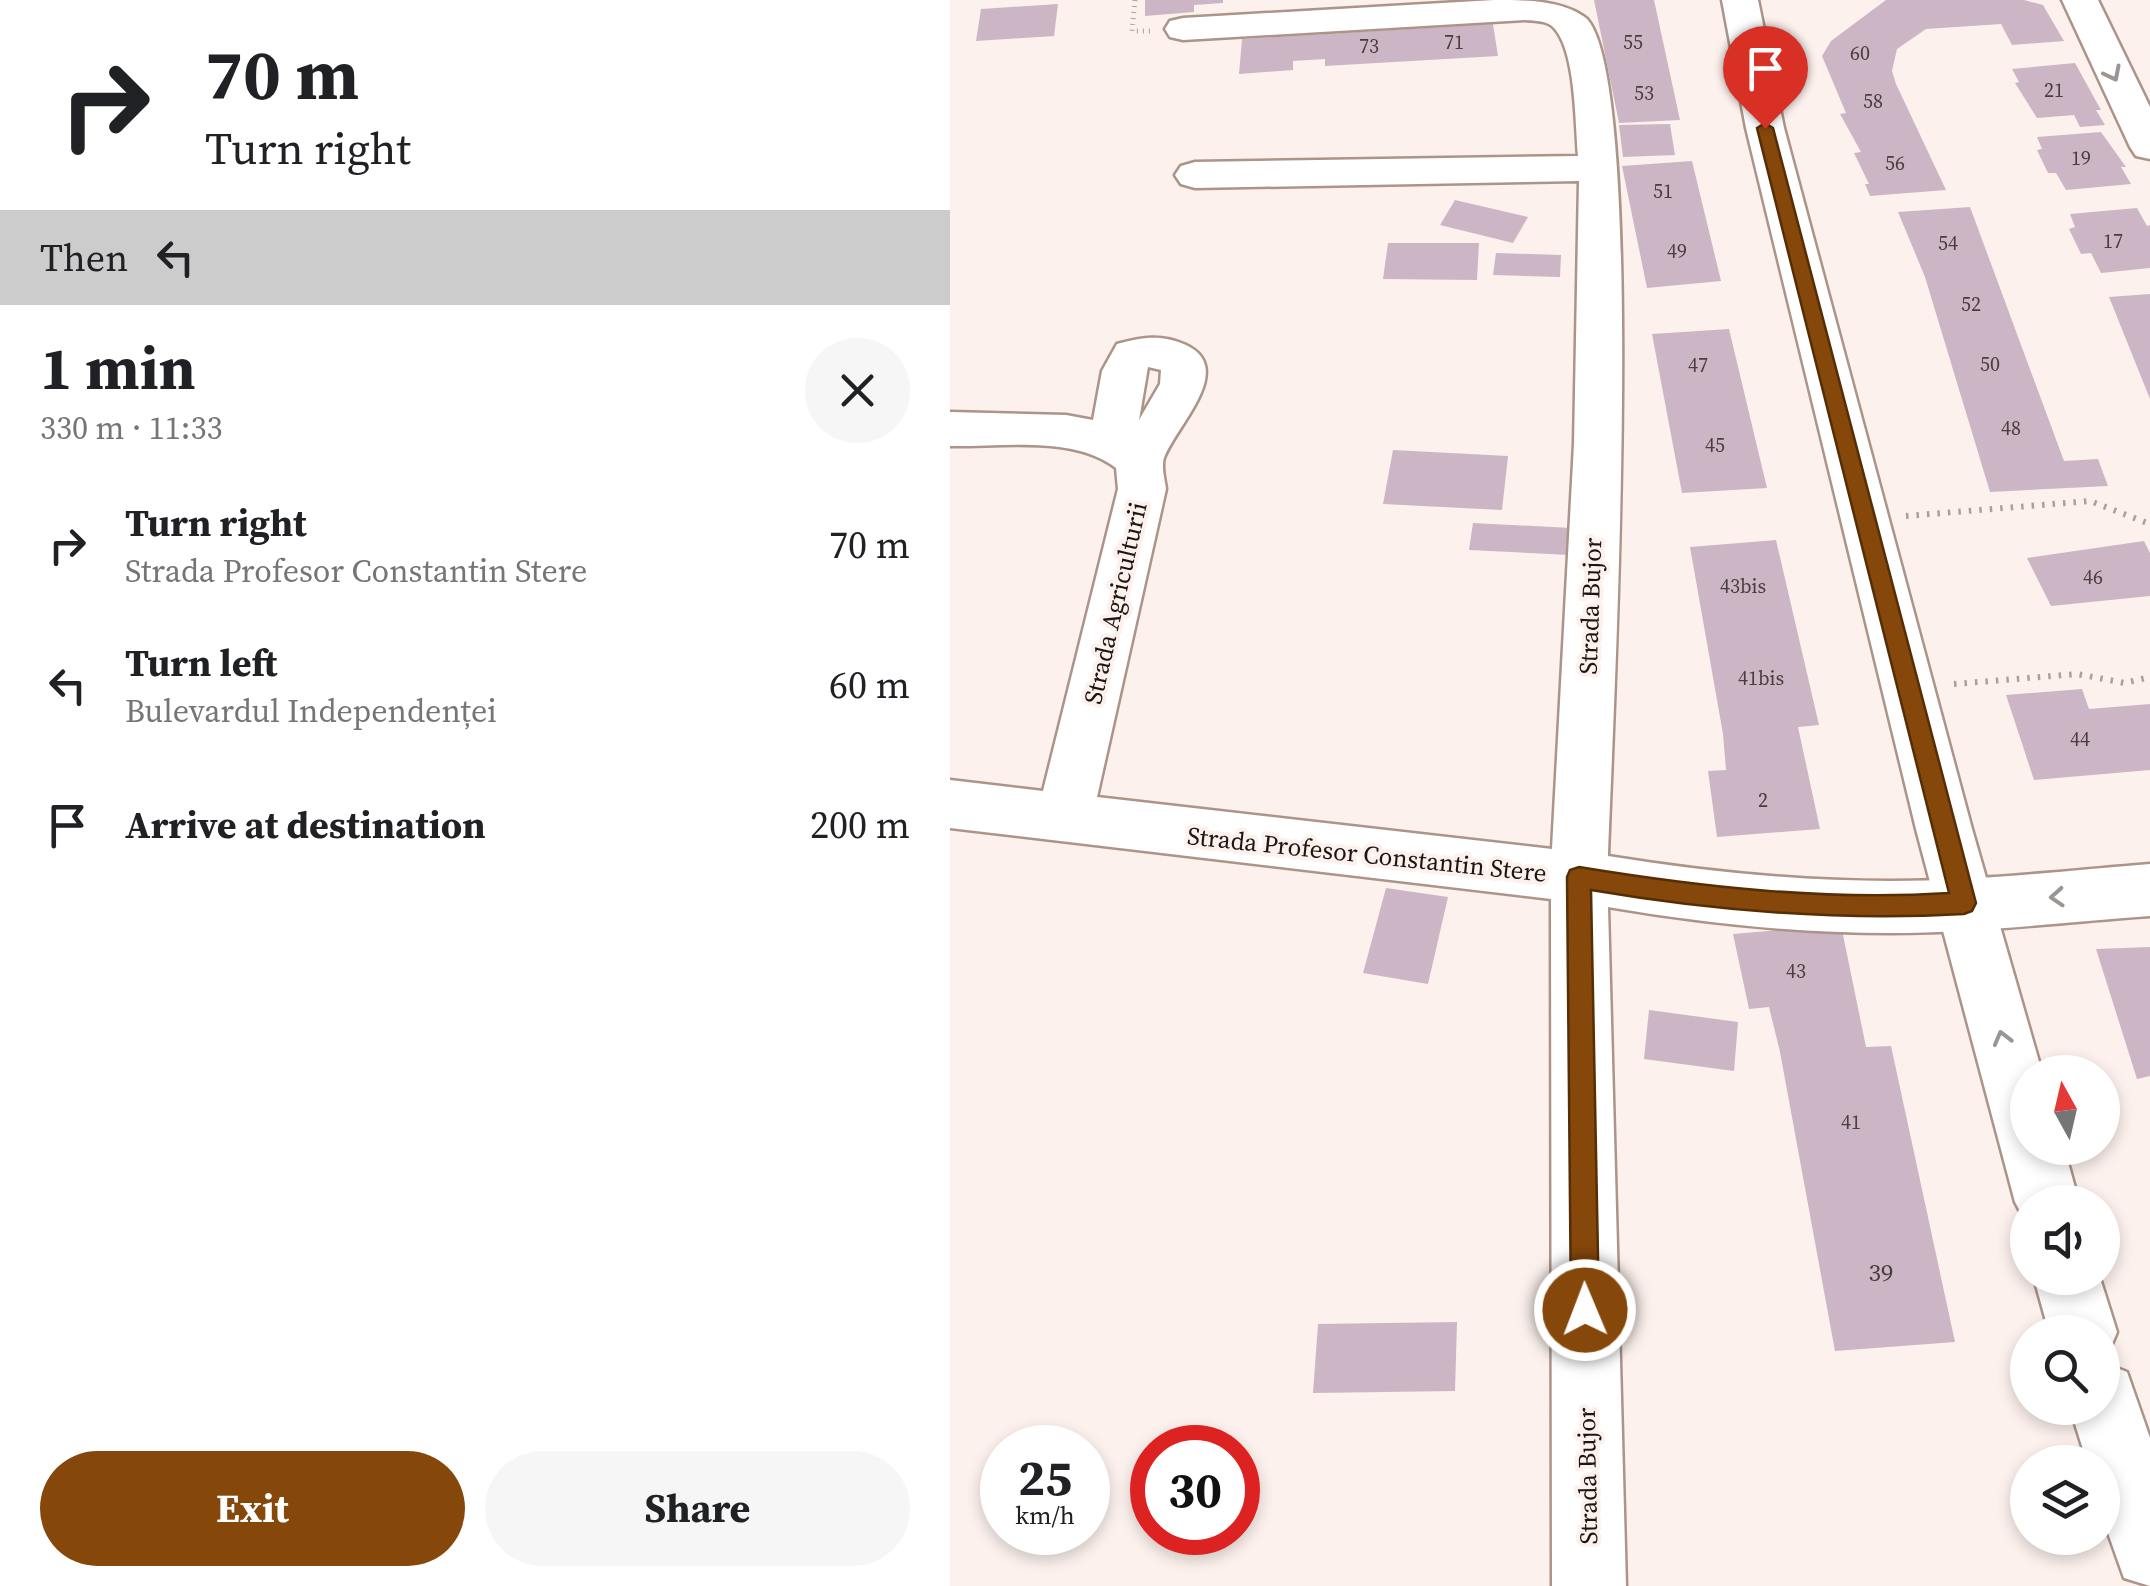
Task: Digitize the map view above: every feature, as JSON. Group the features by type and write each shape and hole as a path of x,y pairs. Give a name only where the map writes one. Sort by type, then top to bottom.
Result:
{"street":[{"path":"1740,0 1765,128 2010,1068"},
{"path":"2080,0 2150,147"},
{"name":"Strada Bujor","path":"1183,29 1420,8 1526,9 1555,12 1573,25 1590,70 1599,168 1596,444 1579,877 1588,1586"},
{"path":"1195,176 1599,168"},
{"name":"Strada Agriculturii","path":"950,429 1066,432 1126,452 1142,489 1064,820"},
{"name":"Strada Profesor Constantin Stere","path":"950,804 1579,877 1680,894 1805,904 1891,908 2150,890"},
{"path":"2111,1425 2150,1552"}],"path":[{"path":"1865,520 2090,501 2150,524"},
{"path":"1908,688 2077,674 2124,683 2150,677"}],"building":[{"path":"1145,0 1223,3 1194,5 1194,12 1145,16"},
{"path":"1594,0 1654,0 1680,120 1619,123"},
{"path":"1886,0 2024,0 2043,5 2064,41 2012,45 2001,24 1926,29 1897,49 1892,71 1896,84 1946,190 1870,196 1865,184 1869,184 1854,153 1861,152 1840,114 1846,113 1822,56 1831,41"},
{"path":"1058,4 1054,36 976,41 981,9"},
{"path":"1493,24 1498,56 1325,66 1325,59 1293,61 1293,70 1239,74 1242,39"},
{"path":"2075,63 2105,125 2080,127 2074,115 2037,118 2015,83 2019,82 2012,69"},
{"path":"1670,124 1675,155 1623,157 1619,125"},
{"path":"2101,132 2126,167 2121,167 2131,184 2066,190 2056,173 2048,173 2037,150 2042,149 2037,137"},
{"path":"1692,161 1721,281 1647,288 1622,166"},
{"path":"1455,200 1528,217 1513,243 1440,225"},
{"path":"1970,207 2064,461 2098,459 2108,486 1990,492 1925,277 1898,212"},
{"path":"2137,208 2150,225 2150,268 2101,273 2091,253 2081,254 2069,229 2075,227 2070,214"},
{"path":"1388,243 1479,243 1477,280 1383,279"},
{"path":"1496,253 1561,255 1560,277 1493,275"},
{"path":"2150,294 2150,399 2109,297"},
{"path":"1729,329 1767,488 1682,493 1652,334"},
{"path":"1393,450 1508,456 1502,510 1383,504"},
{"path":"1473,523 1572,528 1569,555 1469,550"},
{"path":"1776,540 1819,725 1798,727 1820,829 1717,837 1708,771 1726,770 1723,734 1690,547"},
{"path":"2144,541 2150,553 2150,596 2051,606 2027,558"},
{"path":"2082,689 2089,709 2150,704 2150,770 2034,780 2006,695"},
{"path":"1386,888 1448,897 1428,984 1363,973"},
{"path":"1841,925 1866,1047 1891,1046 1955,1342 1835,1351 1769,1007 1749,1009 1733,934"},
{"path":"2150,947 2150,1076 2137,1079 2096,949"},
{"path":"1649,1010 1738,1022 1734,1071 1644,1059"},
{"path":"1457,1322 1455,1391 1313,1393 1318,1324"}],"route":[{"path":"1585,1310 1579,877 1680,894 1805,904 1891,908 1964,903 1765,128"}]}
